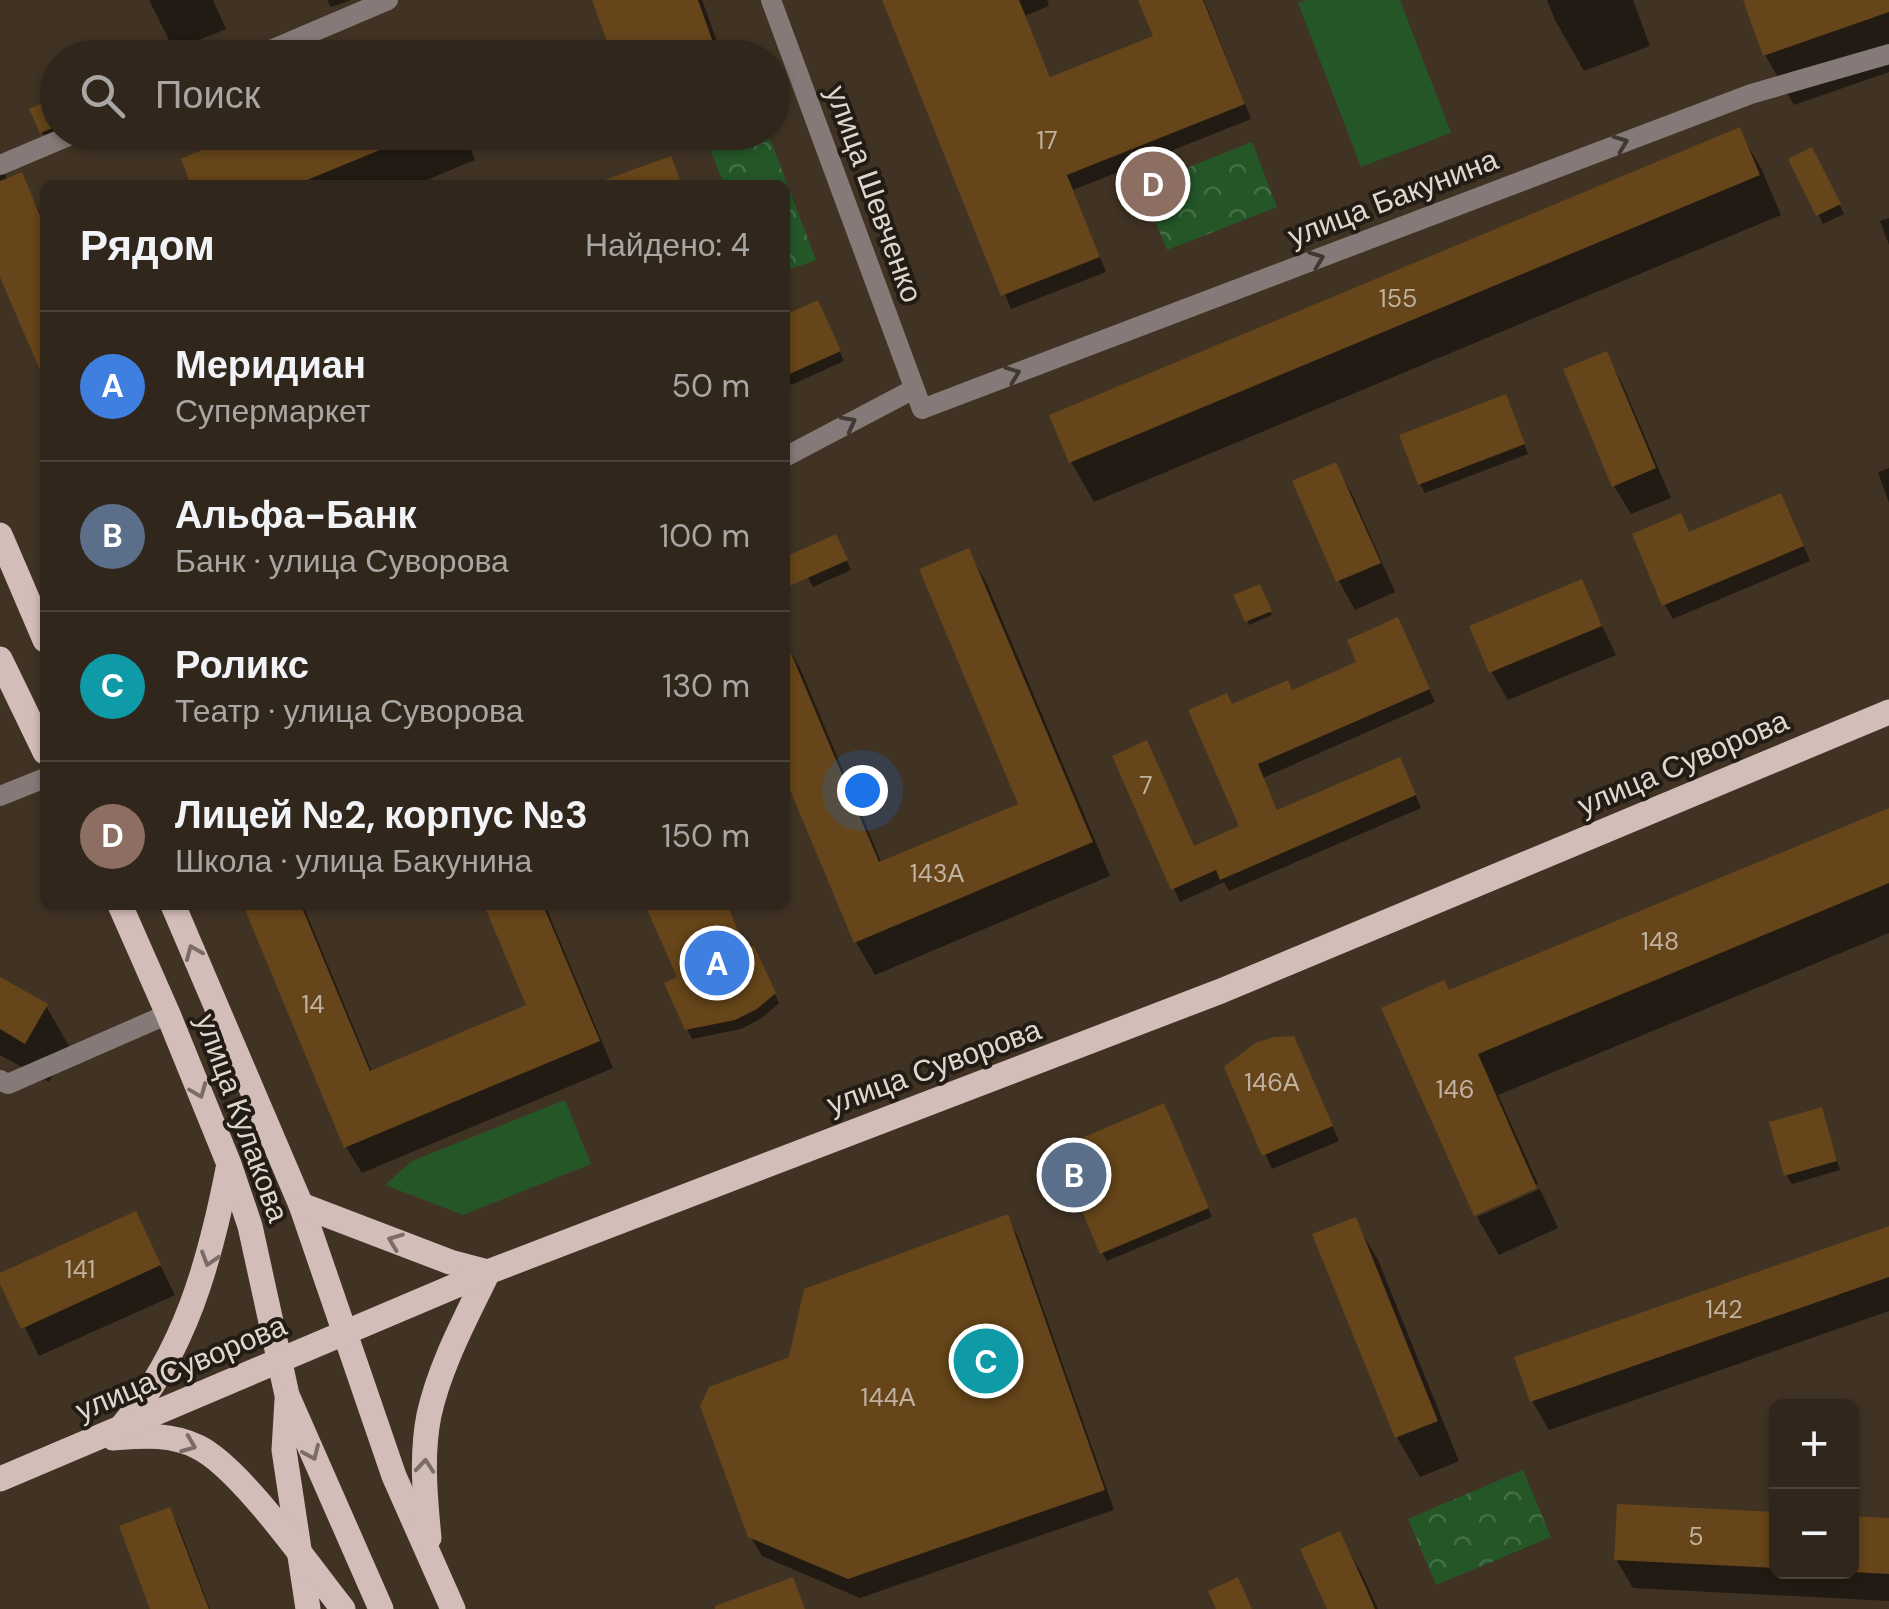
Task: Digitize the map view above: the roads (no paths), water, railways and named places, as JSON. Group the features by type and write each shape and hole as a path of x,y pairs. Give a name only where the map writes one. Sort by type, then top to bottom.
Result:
{"main road":[{"path":"0,535 40,628"},
{"path":"0,658 40,742"},
{"name":"улица Суворова","path":"0,1479 488,1272 1222,992 1889,712"},
{"name":"улица Кулакова","path":"122,910 168,1014 250,1226 287,1395"},
{"name":"улица Кулакова","path":"175,910 301,1204 394,1476 453,1609"},
{"path":"121,1427 142,1403 169,1357 196,1296 214,1244 228,1164"},
{"path":"301,1204 450,1262 488,1272 447,1361 429,1416 423,1488 432,1562"},
{"path":"287,1395 284,1450 308,1609"},
{"path":"287,1395 380,1609"},
{"path":"93,1440 159,1435 198,1447 229,1470 344,1609"}],"street":[{"path":"294,40 388,0"},
{"name":"улица Шевченко","path":"771,0 786,40"},
{"name":"улица Шевченко","path":"790,52 918,399"},
{"name":"улица Бакунина","path":"790,455 918,399 1751,94 1889,54"},
{"path":"0,165 40,148"},
{"path":"0,796 40,780"},
{"path":"0,1080 8,1084 168,1014"}],"place":[{"name":"Лицей №2, корпус №3","path":"1153,184"},
{"name":"Меридиан","path":"717,963"},
{"name":"Альфа-Банк","path":"1074,1175"},
{"name":"Роликс","path":"986,1361"}]}
